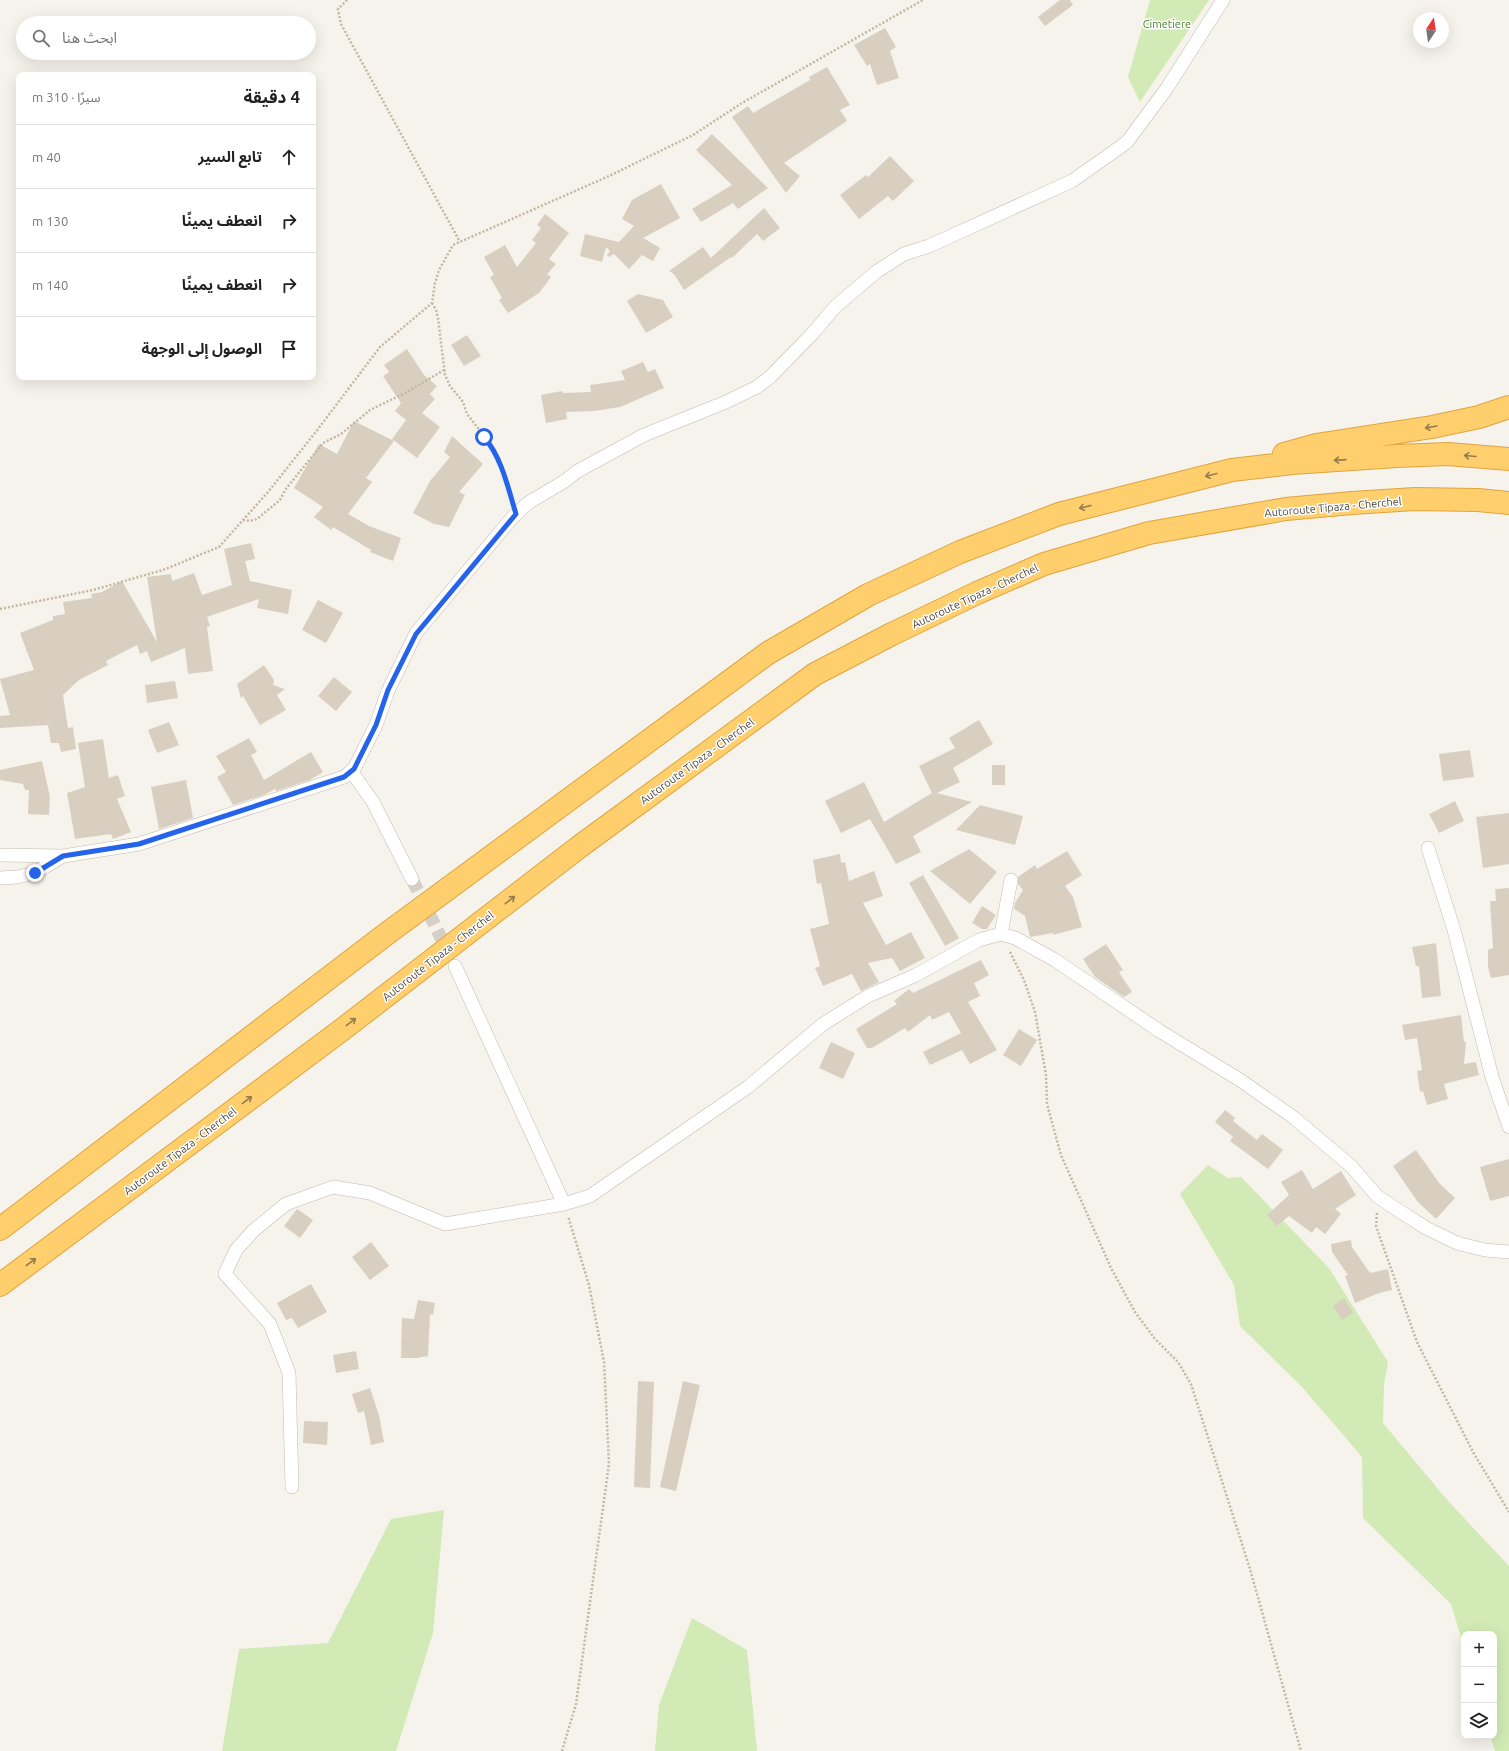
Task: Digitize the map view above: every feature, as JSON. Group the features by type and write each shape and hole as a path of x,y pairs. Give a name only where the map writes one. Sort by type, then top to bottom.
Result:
{"highway":[{"path":"0,1229 385,935 768,653 868,595 960,552 1059,514 1232,470 1316,445 1432,427 1479,417 1509,407"},
{"path":"1232,470 1292,463 1448,454 1509,459"},
{"name":"Autoroute Tipaza - Cherchel","path":"0,1285 343,1029 573,852 815,674 892,634 977,593 1044,564 1149,533 1286,509 1345,504 1415,499 1478,500 1509,503"}],"street":[{"path":"0,855 63,856 139,844 344,777 354,769 376,725 388,690 416,634 516,514 528,503 565,481 576,472 644,434 726,402 757,387 770,377 808,339 835,307 876,272 904,254 929,246 1072,181 1110,156 1126,142 1167,88 1222,0"},
{"path":"351,771 373,802 412,879"},
{"path":"1428,848 1454,930 1492,1077 1509,1127"},
{"path":"0,878 17,877 35,873 63,856"},
{"path":"1001,934 1011,880"},
{"path":"292,1487 289,1373 270,1324 225,1274 236,1250 253,1231 286,1204 333,1187 370,1193 445,1224 564,1204 590,1196 748,1087 829,1020 868,996 916,975 979,940 1001,934 1016,938 1055,960 1158,1030 1240,1080 1293,1117 1345,1161 1377,1196 1426,1228 1457,1243 1485,1250 1509,1252"},
{"path":"455,966 564,1204"}],"path":[{"path":"347,0 338,9 341,24 460,242"},
{"path":"516,514 500,462 492,446 467,414 463,402 450,386 444,370 437,314 432,303 435,283 443,261 453,245 609,176 693,134 742,103 923,0"},
{"path":"0,609 93,590 163,570 219,547 315,433 380,347 432,303"},
{"path":"243,520 250,521 257,519 276,504 280,500 285,490 323,443 341,434 370,410 407,392 444,370"},
{"path":"1001,934 1024,980 1035,1012 1046,1075 1047,1104 1061,1154 1111,1268 1135,1312 1155,1339 1178,1362 1191,1384 1250,1569 1301,1751"},
{"path":"1377,1196 1376,1226 1417,1342 1473,1452 1509,1512"},
{"path":"562,1751 576,1704 609,1464 604,1362 590,1285 564,1204"}],"green space":[{"name":"Cimetiere","path":"1150,0 1209,0 1140,102 1128,77"},
{"path":"1208,1165 1228,1178 1241,1177 1329,1268 1388,1362 1384,1384 1383,1423 1449,1502 1509,1566 1509,1751 1495,1751 1491,1739 1497,1739 1497,1631 1461,1631 1461,1637 1451,1604 1363,1518 1362,1457 1303,1388 1240,1326 1234,1285 1180,1194"},
{"path":"444,1510 433,1633 396,1751 222,1751 239,1649 328,1643 391,1519"},
{"path":"692,1618 747,1650 757,1751 655,1751 659,1705"}],"building":[{"path":"1060,0 1070,0 1073,5 1045,26 1038,17"},
{"path":"885,28 896,47 890,51 899,78 877,85 870,64 867,66 854,45"},
{"path":"827,67 850,105 840,110 847,121 784,163 800,176 786,193 732,117 748,106 753,113 810,80 809,77"},
{"path":"712,134 768,188 738,209 733,203 701,222 692,209 732,185 696,150"},
{"path":"890,156 914,181 893,201 888,196 859,219 840,195 866,175 868,177"},
{"path":"661,184 680,218 643,238 660,248 653,261 642,255 629,269 614,254 609,257 607,255 610,251 606,247 602,262 580,256 585,234 619,242 634,226 622,219 632,200"},
{"path":"764,208 780,228 763,241 757,234 732,258 731,257 684,290 674,274 669,271 703,247 711,258"},
{"path":"545,214 569,233 549,259 556,264 547,274 551,277 539,293 508,313 499,300 502,298 490,277 494,275 484,257 505,245 517,267 536,243 532,240 541,228 537,225"},
{"path":"638,294 663,300 673,317 646,333 627,301"},
{"path":"467,335 481,356 464,366 451,345"},
{"path":"407,349 424,375 437,386 430,394 435,399 422,413 440,427 417,458 392,439 406,420 395,411 401,403 383,376 389,372 384,365"},
{"path":"643,362 648,372 655,369 664,388 620,407 594,411 566,412 567,419 546,423 541,395 562,391 563,393 591,392 590,385 625,380 621,371"},
{"path":"354,421 394,441 366,478 372,482 348,514 369,526 401,538 393,561 370,552 371,550 333,527 331,530 314,517 323,507 294,488 319,444 337,454"},
{"path":"452,436 483,464 459,492 465,495 449,527 434,524 413,513 430,481 450,457 444,452"},
{"path":"251,543 255,559 245,561 250,581 292,590 288,614 257,608 259,599 207,617 210,626 207,627 213,671 188,674 185,648 151,662 147,651 140,654 137,645 106,661 108,665 79,680 63,695 68,728 73,727 76,749 61,752 59,743 51,743 48,725 0,728 0,716 10,715 0,679 34,670 20,633 53,620 53,616 65,614 63,602 92,598 91,594 102,592 122,581 157,642 147,577 171,574 172,581 194,573 202,595 232,585 224,549"},
{"path":"318,600 343,613 326,643 302,630"},
{"path":"264,665 274,680 273,685 285,689 277,695 286,710 260,725 243,696 241,698 237,684"},
{"path":"334,677 352,692 336,711 318,696"},
{"path":"175,681 178,698 147,703 145,685"},
{"path":"979,720 993,744 953,768 960,782 937,793 972,802 913,836 921,852 896,864 870,819 841,833 825,801 864,782 884,822 932,793 919,766 955,748 949,738"},
{"path":"169,722 179,745 157,753 148,730"},
{"path":"249,738 257,752 251,755 264,780 311,752 323,772 310,780 276,791 275,789 264,795 233,805 217,777 226,772 216,756"},
{"path":"103,739 109,778 118,775 125,796 117,799 131,832 113,839 111,834 75,839 67,793 85,787 78,743"},
{"path":"1470,750 1474,777 1443,781 1439,754"},
{"path":"42,761 50,797 49,815 28,814 29,790 25,790 23,784 0,780 0,770"},
{"path":"992,765 1005,765 1005,785 992,785"},
{"path":"186,780 193,818 159,829 151,787"},
{"path":"1455,801 1464,821 1439,833 1429,814"},
{"path":"980,805 1023,816 1015,845 956,830"},
{"path":"1509,813 1509,864 1483,868 1476,817"},
{"path":"969,849 997,872 970,904 930,871"},
{"path":"1067,851 1082,875 1065,886 1073,897 1082,927 1053,935 1053,933 1030,937 1025,916 1014,909 1015,903 1023,890 1018,884 1018,877 1035,865 1037,869"},
{"path":"840,854 841,863 845,862 849,881 874,871 883,896 863,903 886,945 911,932 925,958 900,971 892,958 868,963 879,982 861,991 852,974 823,986 815,968 820,966 810,929 829,924 821,883 817,884 813,860"},
{"path":"923,875 959,938 945,946 909,883"},
{"path":"1509,888 1509,975 1491,978 1488,967 1488,950 1493,948 1490,901 1496,901 1495,889"},
{"path":"982,906 996,915 987,929 982,929 972,923"},
{"path":"1436,943 1441,996 1422,998 1419,966 1416,966 1412,947"},
{"path":"1106,944 1123,970 1119,972 1132,992 1124,997 1095,977 1083,959"},
{"path":"981,960 989,975 974,983 980,996 968,1002 997,1050 970,1064 962,1050 930,1065 923,1052 961,1033 949,1012 932,1020 930,1015 908,1032 905,1028 872,1048 867,1048 856,1029 897,1004 894,1001 909,989 913,993"},
{"path":"1461,1015 1464,1042 1466,1042 1464,1064 1476,1062 1479,1075 1444,1084 1448,1099 1427,1105 1423,1091 1420,1092 1417,1071 1422,1070 1417,1038 1405,1040 1402,1025"},
{"path":"1019,1029 1037,1040 1021,1066 1003,1055"},
{"path":"831,1042 855,1053 843,1079 819,1068"},
{"path":"1225,1110 1235,1118 1233,1121 1257,1140 1262,1134 1283,1150 1268,1169 1230,1141 1233,1137 1215,1122"},
{"path":"1416,1150 1439,1183 1455,1198 1436,1219 1417,1201 1393,1166"},
{"path":"1509,1159 1509,1196 1490,1201 1480,1167"},
{"path":"1302,1170 1313,1189 1341,1171 1356,1195 1335,1209 1341,1214 1325,1234 1316,1227 1312,1233 1289,1216 1277,1226 1267,1215 1289,1195 1281,1182"},
{"path":"297,1209 313,1220 300,1238 284,1226"},
{"path":"1351,1240 1352,1247 1370,1273 1388,1269 1392,1290 1379,1293 1355,1303 1345,1276 1348,1275 1332,1252 1331,1244"},
{"path":"371,1242 389,1266 370,1280 352,1257"},
{"path":"311,1284 327,1312 298,1328 292,1318 286,1320 277,1303"},
{"path":"1344,1298 1353,1313 1342,1320 1333,1306"},
{"path":"418,1300 435,1303 433,1315 430,1314 428,1356 401,1358 402,1318 414,1319"},
{"path":"356,1351 359,1369 336,1373 333,1355"},
{"path":"638,1381 654,1382 650,1488 634,1487"},
{"path":"683,1381 700,1385 676,1491 660,1487"},
{"path":"370,1388 379,1415 384,1442 371,1445 364,1411 358,1413 352,1394"},
{"path":"304,1421 328,1422 327,1445 303,1443"}],"tunnel":[{"path":"412,879 455,966"}],"route":[{"path":"35,873 63,856 139,844 344,777 354,769 376,725 388,690 416,634 516,514 500,462 492,446 484,437"}]}
